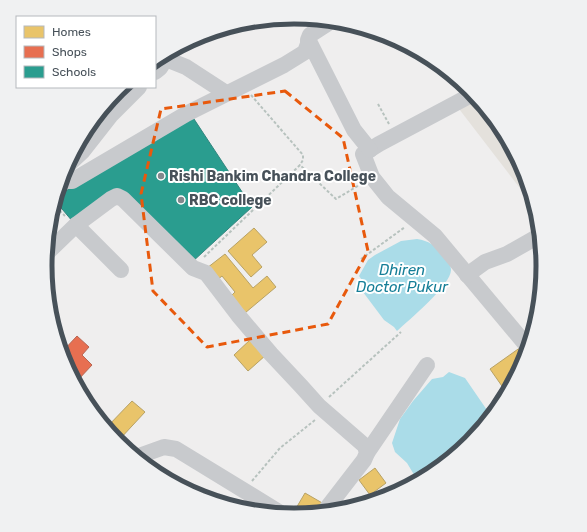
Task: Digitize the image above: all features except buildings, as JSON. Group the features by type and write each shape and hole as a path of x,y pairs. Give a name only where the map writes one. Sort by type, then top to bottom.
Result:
{"street":[{"path":"67,180 72,180 90,171 186,114 284,65 305,52 310,35 324,26"},
{"path":"309,41 354,130 370,150"},
{"path":"169,59 186,67 226,93"},
{"path":"156,71 163,62"},
{"path":"78,156 111,115 138,88"},
{"path":"467,97 395,135 363,154 372,177 388,197 435,236 524,342"},
{"path":"52,248 76,225 117,196 123,199 193,268 206,273 238,315 271,354 322,409 365,446 367,453"},
{"path":"76,225 121,270"},
{"path":"467,275 485,262 507,254 534,239"},
{"path":"329,505 364,460 367,453 427,365"},
{"path":"142,455 164,447 176,449 270,506"}],"path":[{"path":"193,268 300,165 303,160 303,155 243,85"},
{"path":"378,104 395,135"},
{"path":"300,165 336,199 372,177"},
{"path":"361,259 416,220"},
{"path":"244,491 280,448 401,332"}],"highlighted area":[{"path":"285,91 343,138 368,251 328,324 207,347 153,291 141,194 161,109"}],"shaded area":[{"path":"468,99 495,132 511,159 525,194 456,105"}],"water":[{"name":"Dhiren Doctor Pukur","path":"417,239 428,242 437,248 448,262 451,270 449,276 437,293 397,331 384,320 363,292 364,290 362,288 365,284 359,276 368,260 375,255 401,241"},
{"path":"449,372 465,378 487,410 475,426 453,448 415,476 407,463 395,452 392,443 400,419 413,401 432,379 443,377"}],"place":[{"name":"Rishi Bankim Chandra College","path":"161,176"},
{"name":"RBC college","path":"181,200"}]}
